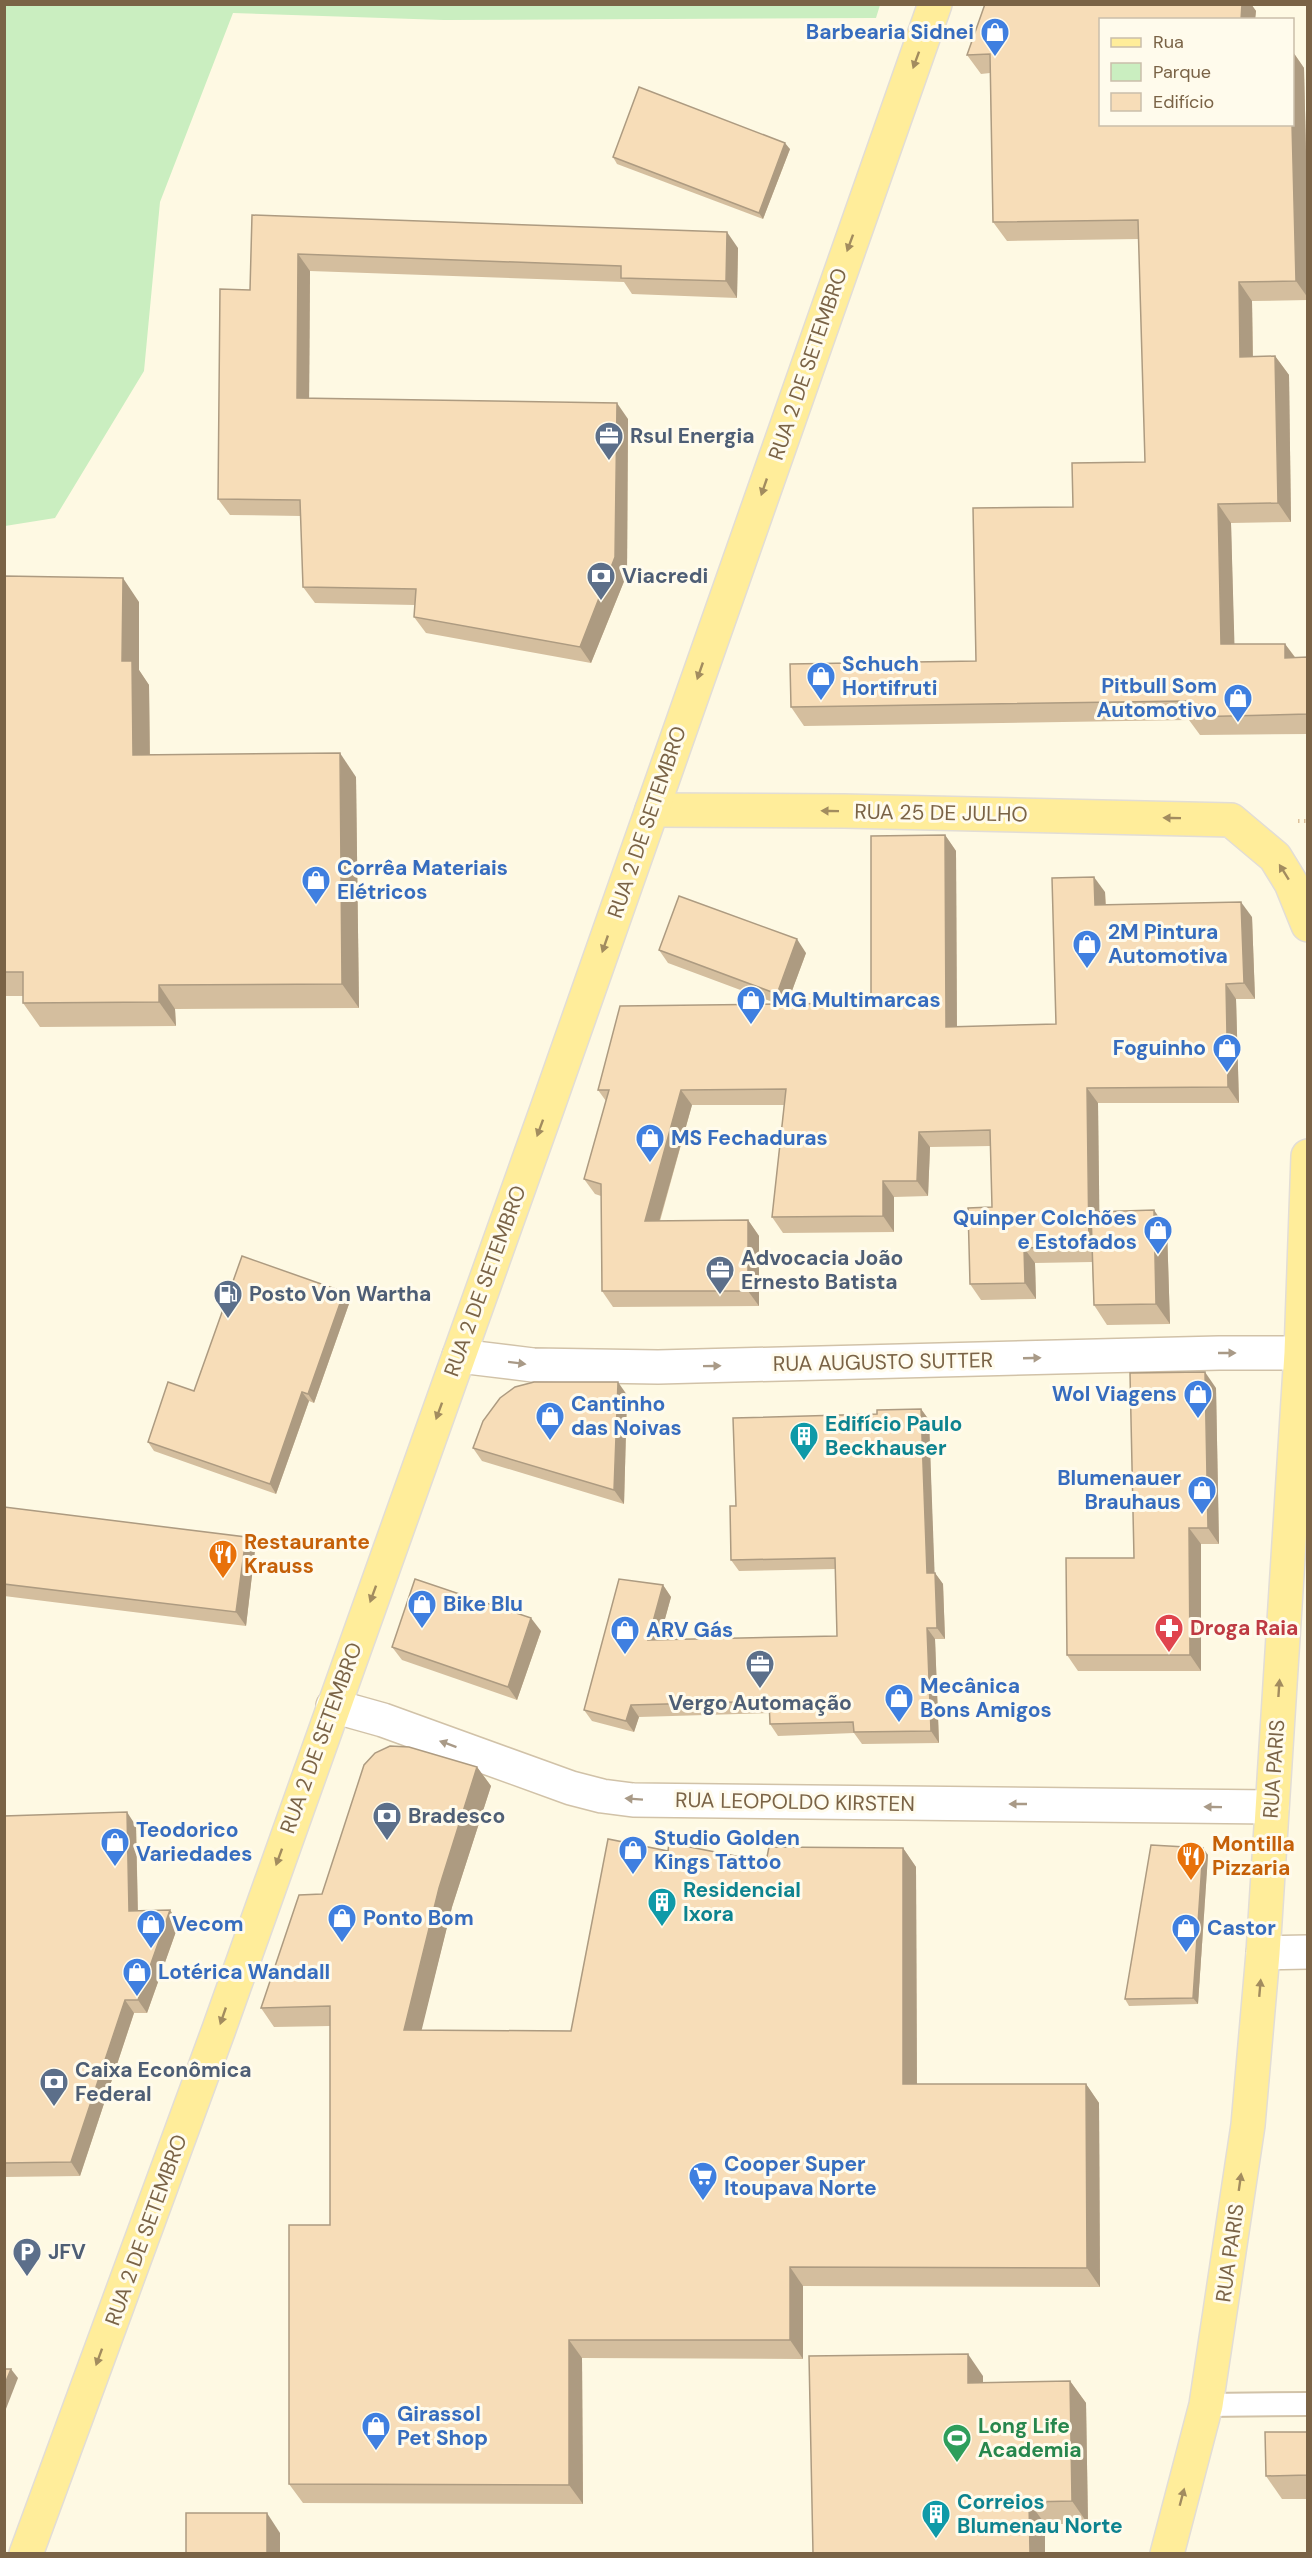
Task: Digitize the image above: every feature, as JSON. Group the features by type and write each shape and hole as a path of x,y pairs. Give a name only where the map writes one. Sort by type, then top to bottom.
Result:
{"main road":[{"name":"RUA 2 DE SETEMBRO","path":"26,2553 167,2174 459,1356 935,4"},
{"name":"RUA 25 DE JULHO","path":"652,810 844,811 1231,820 1275,857 1291,883 1308,925"},
{"name":"RUA PARIS","path":"1167,2553 1206,2405 1248,2125 1263,1953 1304,1353 1308,1156"}],"street":[{"name":"RUA AUGUSTO SUTTER","path":"459,1356 532,1365 658,1367 1304,1353"},
{"name":"RUA LEOPOLDO KIRSTEN","path":"333,1706 383,1720 571,1788 602,1796 633,1800 1272,1807"},
{"path":"1263,1953 1308,1952"}],"lane":[{"path":"1206,2405 1308,2404"}],"green space":[{"path":"5,4 880,5 876,18 444,20 233,13 160,202 144,371 55,518 5,526"}],"building":[{"path":"985,4 1242,4 1241,18 1099,18 1099,126 1292,126 1296,281 1239,282 1240,357 1275,356 1278,503 1218,504 1221,644 1285,644 1285,658 1308,657 1308,714 1187,717 1186,701 791,707 790,664 976,661 973,508 1073,507 1072,463 1145,462 1138,220 993,222 990,54 967,55"},
{"path":"639,87 785,143 759,213 613,157"},
{"path":"252,215 727,232 726,281 621,278 621,266 298,254 297,398 617,403 615,557 580,647 414,617 416,589 303,587 300,500 218,499 220,289 250,290"},
{"path":"4,576 123,578 122,661 132,661 133,755 340,753 342,984 159,985 159,1002 23,1003 23,972 4,972"},
{"path":"945,835 946,1027 1056,1024 1052,878 1094,877 1095,905 1241,902 1244,983 1226,984 1228,1087 1087,1088 1089,1246 1024,1248 1025,1283 970,1284 968,1208 992,1207 990,1130 919,1132 917,1181 883,1181 883,1216 772,1217 786,1089 681,1090 645,1221 748,1220 748,1291 602,1291 601,1184 584,1179 609,1090 598,1090 620,1006 871,1003 871,836"},
{"path":"679,896 797,939 777,994 659,950"},
{"path":"1154,1210 1156,1304 1094,1305 1091,1212"},
{"path":"242,1256 344,1292 308,1394 302,1392 270,1484 148,1442 168,1382 194,1391"},
{"path":"1205,1372 1208,1528 1189,1528 1190,1655 1067,1655 1066,1558 1134,1558 1130,1373"},
{"path":"534,1382 618,1382 614,1490 473,1448 483,1421 500,1398 515,1387"},
{"path":"921,1409 927,1573 935,1573 937,1628 927,1628 931,1731 854,1732 853,1722 770,1724 769,1701 631,1705 626,1721 584,1710 619,1579 663,1585 648,1640 837,1636 835,1558 731,1560 730,1506 736,1506 733,1418 877,1414 877,1410"},
{"path":"4,1507 246,1537 236,1612 4,1584"},
{"path":"415,1579 531,1618 508,1687 392,1647"},
{"path":"390,1746 409,1747 477,1767 439,1888 404,2030 571,2031 608,1839 668,1851 669,1843 766,1862 769,1847 903,1848 903,2084 1086,2084 1087,2268 790,2267 790,2340 569,2340 569,2485 289,2484 289,2225 330,2225 330,2006 261,2008 299,1895 322,1894 364,1765 375,1753"},
{"path":"127,1812 129,1911 170,1910 138,2000 125,2000 71,2162 4,2163 4,1816"},
{"path":"1151,1845 1203,1848 1193,1998 1125,1999"},
{"name":"Long Life Academia","path":"968,2354 968,2383 1070,2381 1072,2501 1029,2502 1030,2553 813,2553 809,2356"},
{"path":"4,2369 11,2369 4,2386"},
{"path":"1265,2432 1308,2432 1308,2475 1266,2476"},
{"path":"186,2513 267,2513 267,2553 186,2553"}],"place":[{"name":"Barbearia Sidnei","path":"995,58"},
{"name":"Rsul Energia","path":"609,462"},
{"name":"Viacredi","path":"601,602"},
{"name":"Schuch Hortifruti","path":"821,702"},
{"name":"Pitbull Som Automotivo","path":"1238,724"},
{"name":"Corrêa Materiais Elétricos","path":"316,906"},
{"name":"2M Pintura Automotiva","path":"1087,970"},
{"name":"MG Multimarcas","path":"751,1026"},
{"name":"Foguinho","path":"1227,1074"},
{"name":"MS Fechaduras","path":"650,1164"},
{"name":"Quinper Colchões e Estofados","path":"1158,1256"},
{"name":"Advocacia João Ernesto Batista","path":"720,1296"},
{"name":"Posto Von Wartha","path":"228,1320"},
{"name":"Wol Viagens","path":"1198,1420"},
{"name":"Cantinho das Noivas","path":"550,1442"},
{"name":"Edifício Paulo Beckhauser","path":"804,1462"},
{"name":"Blumenauer Brauhaus","path":"1202,1516"},
{"name":"Restaurante Krauss","path":"223,1580"},
{"name":"Bike Blu","path":"422,1630"},
{"name":"Droga Raia","path":"1169,1654"},
{"name":"ARV Gás","path":"625,1656"},
{"name":"Vergo Automação","path":"760,1690"},
{"name":"Mecânica Bons Amigos","path":"899,1724"},
{"name":"Bradesco","path":"387,1842"},
{"name":"Teodorico Variedades","path":"115,1868"},
{"name":"Studio Golden Kings Tattoo","path":"633,1876"},
{"name":"Montilla Pizzaria","path":"1191,1882"},
{"name":"Residencial Ixora","path":"662,1928"},
{"name":"Ponto Bom","path":"342,1944"},
{"name":"Vecom","path":"151,1950"},
{"name":"Castor","path":"1186,1954"},
{"name":"Lotérica Wandall","path":"137,1998"},
{"name":"Caixa Econômica Federal","path":"54,2108"},
{"name":"Cooper Super Itoupava Norte","path":"703,2202"},
{"name":"JFV","path":"27,2278"},
{"name":"Girassol Pet Shop","path":"376,2452"},
{"name":"Long Life Academia","path":"957,2464"},
{"name":"Correios Blumenau Norte","path":"936,2540"}]}
